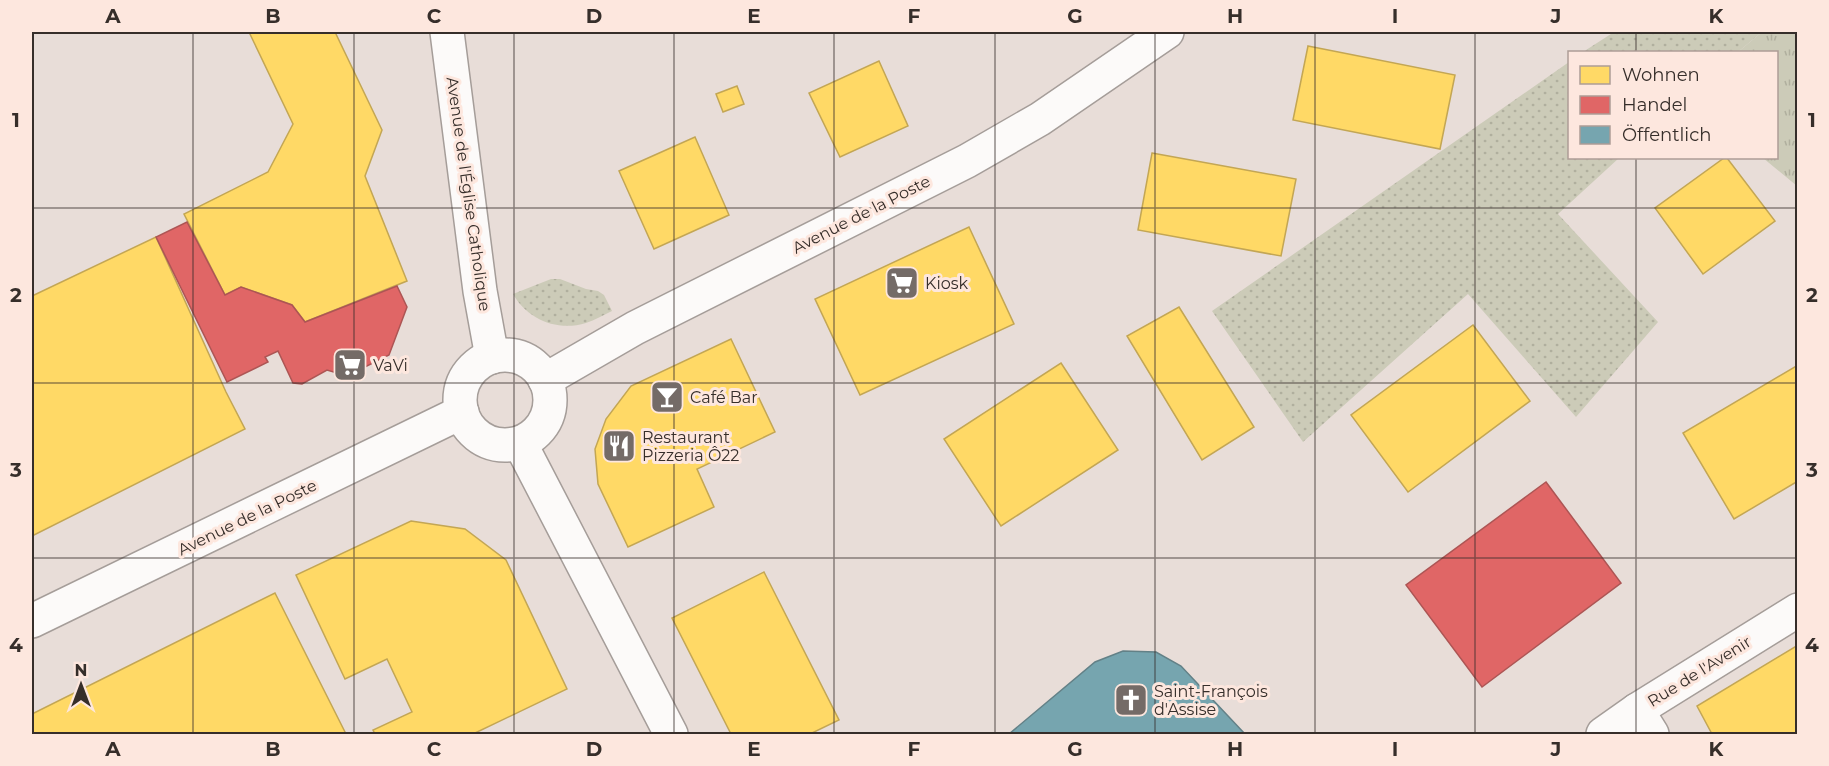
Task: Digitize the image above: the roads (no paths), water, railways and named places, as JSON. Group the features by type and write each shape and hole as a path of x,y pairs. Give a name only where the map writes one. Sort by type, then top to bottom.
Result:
{"street":[{"name":"Avenue de l'Église Catholique","path":"447,32 480,291 492,357"},
{"name":"Avenue de la Poste","path":"545,380 635,328 985,150 1040,119 1167,32"},
{"path":"507,355 523,358 536,367 545,380 550,405 541,428 532,437 507,446 495,444 482,440 464,421 460,408 463,382 475,367 492,357 507,355"},
{"name":"Avenue de la Poste","path":"32,621 462,412"},
{"path":"520,443 671,735"},
{"name":"Rue de l'Avenir","path":"1603,735 1644,722 1797,610"}],"place":[{"name":"Kiosk","path":"902,283"},
{"name":"VaVi","path":"350,365"},
{"name":"Café Bar","path":"667,397"},
{"name":"Restaurant Pizzeria Ô22","path":"619,446"},
{"name":"Saint-François d'Assise","path":"1131,700"}]}
